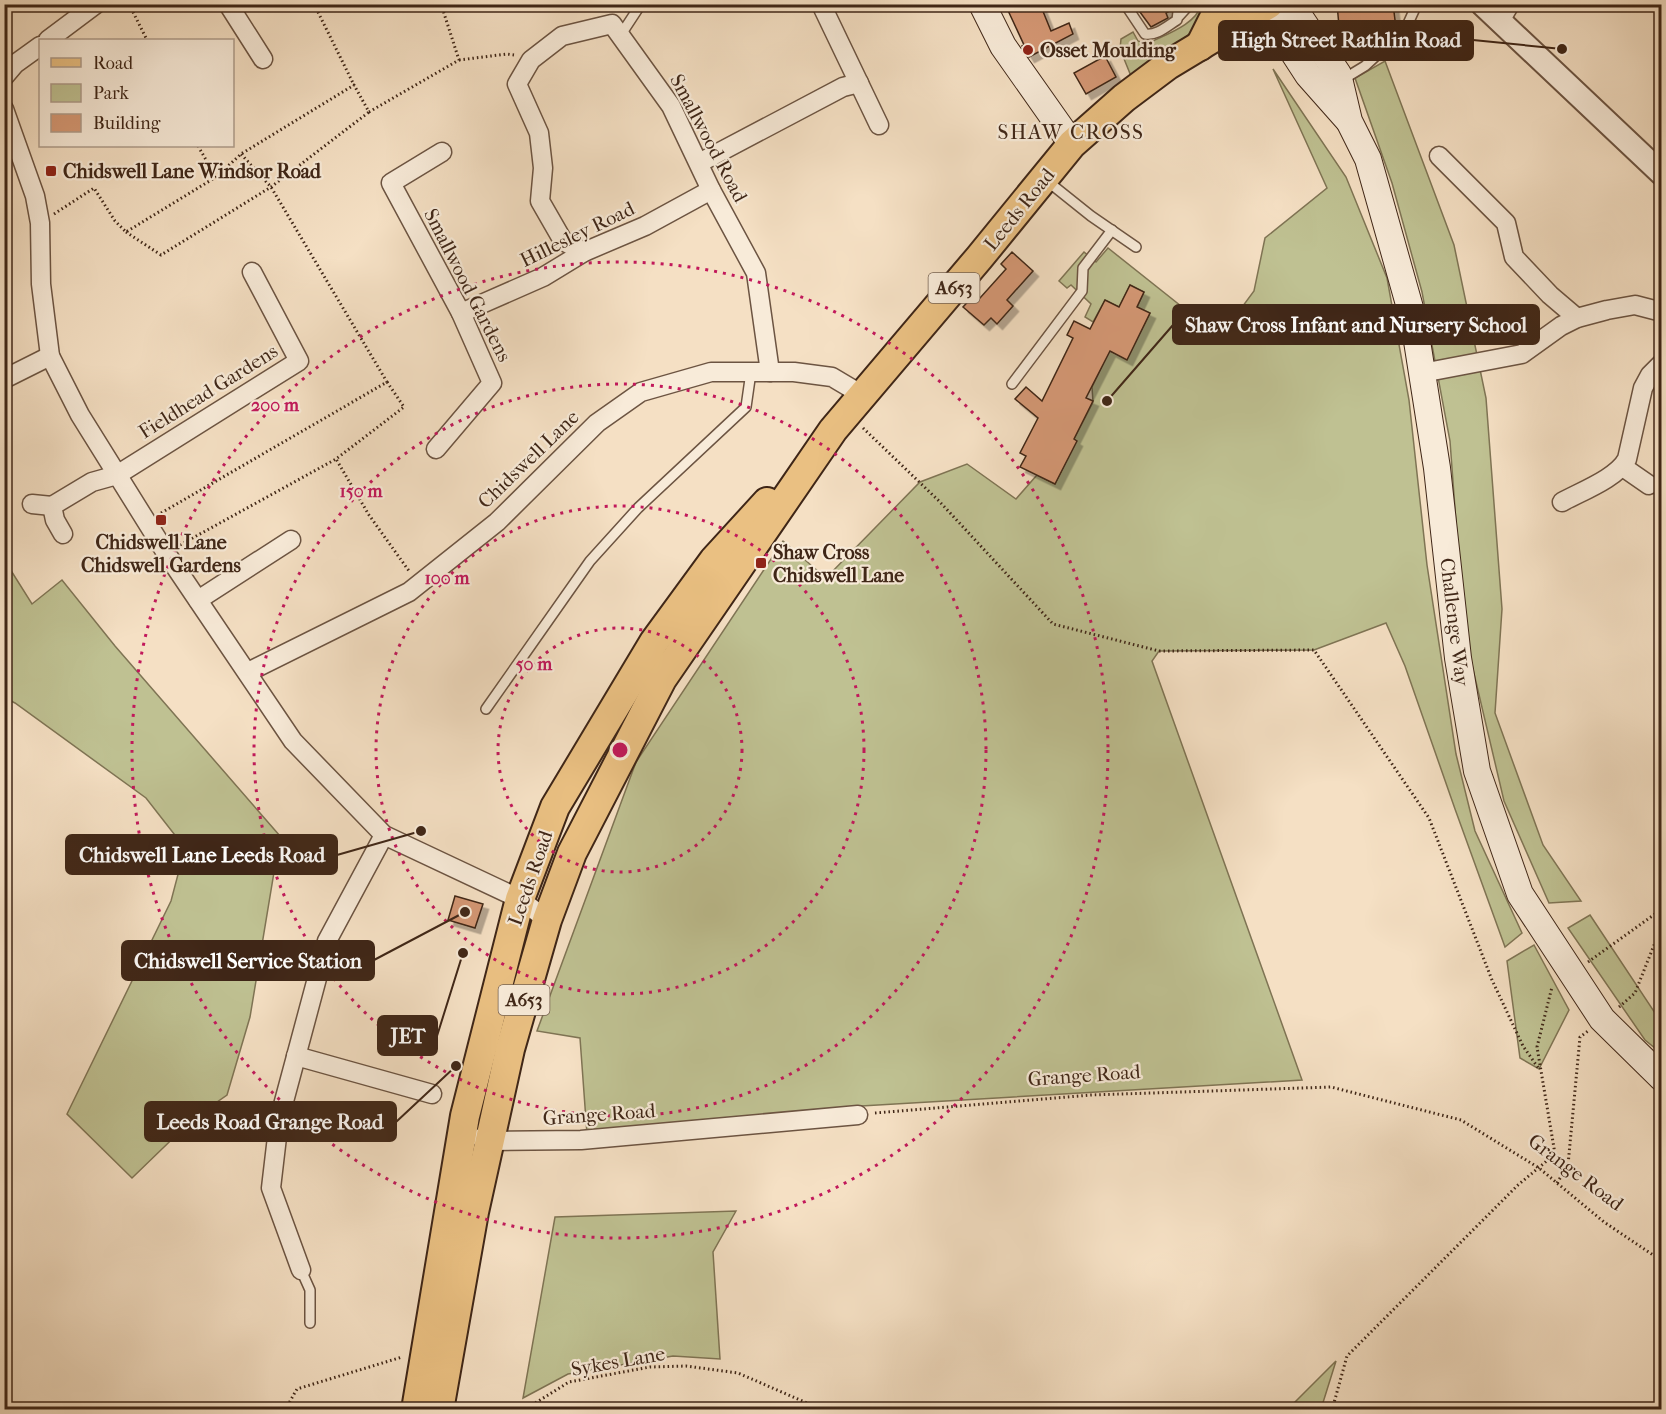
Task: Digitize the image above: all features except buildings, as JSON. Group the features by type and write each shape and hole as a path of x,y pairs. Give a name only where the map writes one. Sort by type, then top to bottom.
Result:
{"main road":[{"path":"982,4 1003,46 1072,144"},
{"path":"1200,46 1221,4"},
{"name":"Leeds Road","path":"416,1410 462,1132 520,899 555,807 654,642 714,560 848,413 1072,144 1124,98 1168,65 1272,5"},
{"name":"Challenge Way","path":"1272,5 1338,74 1349,121 1368,159 1414,322 1437,468 1458,658 1477,771 1520,894 1602,1019 1662,1078"},
{"name":"Challenge Way","path":"1272,5 1308,75 1349,121"},
{"path":"1044,178 1051,147 1046,108"},
{"name":"Leeds Road","path":"440,1410 474,1212 510,1048 547,920 572,853 662,679 848,413"}],"street":[{"path":"56,38 96,4"},
{"path":"228,4 263,59"},
{"path":"821,4 879,125"},
{"path":"1482,4 1505,13 1662,174"},
{"path":"584,252 563,241 540,201 543,168 539,133 517,84 531,60 562,36 612,24 620,36"},
{"name":"Smallwood Road","path":"620,36 671,106 711,190 756,273 770,372"},
{"path":"5,76 15,64 39,47"},
{"path":"699,163 843,87 859,83"},
{"path":"5,113 32,187 40,224 41,284 50,356 80,415 166,553 293,741 384,835 520,899 547,920"},
{"name":"Smallwood Gardens","path":"436,449 492,383 461,313 391,183 442,152"},
{"path":"1439,156 1506,223 1514,257 1550,295 1577,318"},
{"name":"Hillesley Road","path":"461,313 543,277 584,252 645,226 711,190"},
{"name":"Fieldhead Gardens","path":"117,475 299,361 252,272"},
{"path":"1422,373 1522,354 1561,326 1577,318 1635,305 1662,312"},
{"path":"4,380 50,356"},
{"path":"1562,501 1613,475 1623,467 1627,459 1643,388 1650,375 1662,363"},
{"name":"Chidswell Lane","path":"248,672 409,592 497,522 597,423 641,392 711,372 794,372 832,377 848,413"},
{"path":"1623,467 1649,485"},
{"path":"32,504 52,506 92,482 117,475"},
{"path":"52,506 55,520 63,534"},
{"path":"198,600 291,540"},
{"path":"301,1270 271,1188 279,1120 327,941 384,835"},
{"path":"296,1056 432,1094"},
{"name":"Grange Road","path":"462,1132 491,1141 581,1140 858,1115"}],"lane":[{"path":"620,36 641,4"},
{"path":"1125,4 1145,34 1149,35 1177,20 1190,4"},
{"path":"1179,4 1179,16"},
{"path":"1340,81 1365,66 1406,28 1417,4"},
{"path":"1044,178 1090,216 1136,248"},
{"path":"1012,384 1082,291 1083,268 1112,230"},
{"path":"486,709 590,561 638,508 746,406 751,372"},
{"path":"301,1270 310,1290 310,1323"}],"path":[{"path":"129,4 146,39"},
{"path":"314,4 369,112"},
{"path":"317,10 324,4"},
{"path":"441,4 459,60"},
{"path":"40,224 94,188 115,221 126,232 161,255 271,187 369,112 459,60 507,54 531,60"},
{"path":"126,232 216,177 241,154 354,86"},
{"path":"199,147 216,177"},
{"path":"166,553 336,459 404,407 387,382"},
{"path":"848,413 939,501 1053,624 1159,651 1314,650 1429,818 1492,980 1523,1046 1539,1069"},
{"path":"336,459 369,515 418,585"},
{"path":"1588,962 1662,909"},
{"path":"1614,1013 1635,993 1662,925"},
{"path":"1332,1410 1347,1356 1518,1185 1555,1154 1537,1047 1552,987"},
{"path":"1557,1183 1568,1165 1580,1037"},
{"name":"Grange Road","path":"858,1115 1091,1095 1331,1087 1461,1120 1539,1168 1604,1222 1662,1261"},
{"path":"285,1410 297,1389 425,1350"},
{"name":"Sykes Lane","path":"524,1410 569,1382 650,1368 686,1366 738,1373 824,1410"}],"green space":[{"path":"1201,5 1214,5 1191,33 1131,76 1120,49 1121,39 1133,32 1138,41 1147,44 1186,24 1198,12"},
{"path":"1385,61 1454,245 1486,398 1502,609 1495,713 1543,845 1581,901 1549,903 1504,801 1464,631 1450,441 1422,292 1392,183 1355,78"},
{"path":"1273,69 1346,177 1387,278 1409,400 1427,565 1456,754 1475,831 1522,933 1505,947 1405,666 1386,623 1314,650 1159,651 1152,661 1302,1080 861,1106 587,1134 580,1038 537,1031 636,762 783,541 826,578 920,482 967,464 1016,499 1037,475 1055,484 1093,402 1092,387 1103,364 1106,349 1127,359 1150,313 1137,307 1144,292 1130,285 1119,307 1105,300 1093,322 1085,317 1091,304 1071,285 1067,288 1059,281 1084,252 1096,262 1108,248 1220,337 1254,291 1265,238 1327,188"},
{"path":"5,561 32,604 62,580 115,646 280,836 250,1017 227,1095 194,1118 132,1178 67,1114 171,901 185,848 146,798 5,698"},
{"path":"1590,915 1661,1022 1661,1053 1645,1040 1568,928"},
{"path":"1534,945 1569,1010 1539,1069 1520,1058 1507,961"},
{"path":"736,1211 713,1252 720,1359 673,1356 568,1374 523,1398 555,1217"},
{"path":"1336,1361 1321,1409 1288,1409"}],"place":[{"name":"High Street Rathlin Road","path":"1562,49"},
{"name":"Osset Moulding","path":"1028,50"},
{"name":"Chidswell Lane Windsor Road","path":"51,171"},
{"name":"Shaw Cross Infant and Nursery School","path":"1107,401"},
{"name":"Chidswell Lane Chidswell Gardens","path":"161,520"},
{"name":"Shaw Cross Chidswell Lane","path":"761,563"},
{"name":"Chidswell Lane Leeds Road","path":"421,831"},
{"name":"Chidswell Service Station","path":"465,912"},
{"name":"JET","path":"463,953"},
{"name":"Leeds Road Grange Road","path":"456,1066"}],"district":[{"name":"SHAW CROSS","path":"1071,132"}]}
